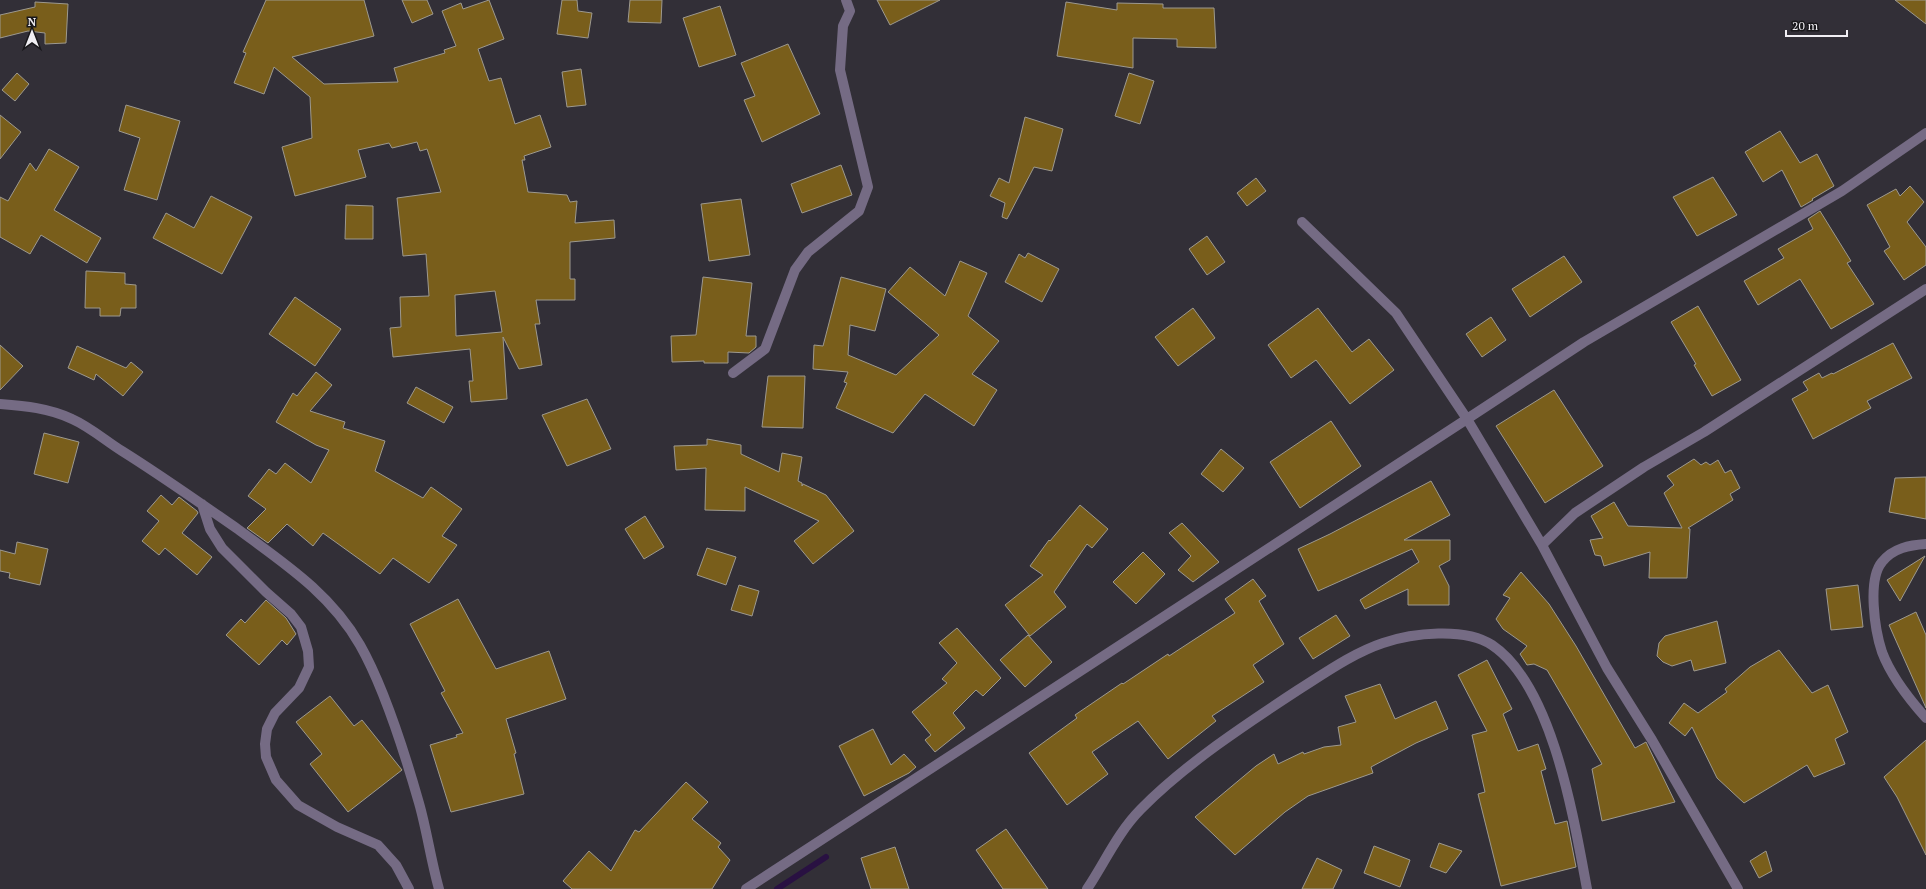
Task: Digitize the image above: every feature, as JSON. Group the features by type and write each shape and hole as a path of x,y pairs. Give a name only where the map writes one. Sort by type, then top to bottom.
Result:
{"street":[{"path":"733,373 765,349 795,270 808,252 859,211 868,187 840,70 843,26 850,11 846,0"},
{"path":"746,889 1584,342 1842,191 1926,133"},
{"path":"1302,222 1396,313 1467,419 1542,545 1607,668 1652,740 1738,889"},
{"path":"1542,545 1575,513 1926,289"},
{"path":"0,404 27,406 54,412 73,419 165,477 307,580 330,602 349,627 361,647 377,681 393,722 419,804 439,889"},
{"path":"202,504 210,529 222,548 266,592 291,614 301,627 308,651 309,668 299,688 275,713 267,729 265,744 266,757 276,780 298,805 337,827 378,845 396,865 409,889"},
{"path":"1926,544 1909,545 1895,551 1882,562 1875,577 1874,611 1882,652 1901,686 1926,718"},
{"path":"1087,889 1118,837 1141,809 1192,765 1264,712 1363,651 1383,643 1419,635 1443,634 1460,634 1481,640 1493,646 1509,660 1525,683 1549,727 1574,818 1587,889"}],"building":[{"path":"266,0 364,0 374,36 292,57 324,84 398,82 394,68 445,53 444,50 456,46 442,11 461,3 463,9 489,0 504,39 478,49 489,81 501,78 515,124 540,115 551,147 524,156 525,160 522,160 528,192 567,195 570,202 577,201 575,223 614,220 615,238 570,242 570,279 575,279 575,300 536,300 540,324 535,324 542,365 519,369 503,337 507,399 471,402 469,381 473,381 470,349 393,357 390,328 401,327 400,297 429,296 426,254 403,256 397,198 441,192 427,149 420,151 417,142 392,148 389,143 358,150 366,177 295,196 282,147 312,138 310,97 274,67 264,94 234,83 246,53 243,52","holes":["495,291 502,332 456,336 455,295"]},
{"path":"402,0 427,0 433,14 412,23"},
{"path":"562,0 577,0 578,11 592,13 588,38 557,34"},
{"path":"630,0 662,0 661,23 628,22"},
{"path":"877,0 940,0 890,25"},
{"path":"1895,0 1926,0 1926,24"},
{"path":"35,2 68,4 66,43 45,44 45,33 28,31 0,38 0,15 35,7"},
{"path":"1066,2 1117,10 1117,3 1163,4 1163,8 1214,8 1216,48 1177,47 1177,39 1133,38 1133,68 1057,56"},
{"path":"720,6 736,55 699,67 683,18"},
{"path":"788,44 820,114 762,142 744,100 755,96 741,63"},
{"path":"581,69 586,105 567,107 562,72"},
{"path":"17,73 29,84 15,101 2,90"},
{"path":"1129,73 1154,81 1140,124 1115,116"},
{"path":"126,105 180,121 157,200 124,190 140,138 119,131"},
{"path":"0,115 21,132 0,159"},
{"path":"1025,117 1063,129 1052,171 1034,167 1007,219 1002,217 1005,203 990,196 999,178 1009,183"},
{"path":"1780,131 1800,163 1817,154 1834,186 1801,207 1782,170 1763,182 1745,152"},
{"path":"49,149 79,167 54,210 101,238 87,263 41,235 30,254 0,237 0,197 8,201 30,163 36,171"},
{"path":"841,165 852,195 802,213 791,184"},
{"path":"1713,177 1737,215 1697,236 1673,197"},
{"path":"1256,178 1266,191 1247,206 1237,193"},
{"path":"1910,186 1924,202 1907,222 1926,247 1926,265 1904,280 1884,251 1890,247 1867,205 1896,189 1900,196"},
{"path":"211,196 252,217 222,274 153,238 166,213 194,228"},
{"path":"741,199 750,255 709,261 701,204"},
{"path":"346,205 373,206 373,239 345,239"},
{"path":"1820,211 1851,261 1847,263 1874,304 1831,329 1800,279 1758,305 1744,281 1784,258 1778,249 1813,229 1808,219"},
{"path":"1207,236 1225,262 1207,275 1189,249"},
{"path":"1028,253 1059,269 1042,302 1005,282 1019,254 1025,258"},
{"path":"1564,256 1582,282 1530,317 1512,289"},
{"path":"960,261 987,273 968,316 999,341 972,374 997,390 974,426 925,394 893,433 836,408 847,383 844,382 848,372 813,369 814,345 823,346 841,277 886,289 875,331 850,325 848,355 896,375 939,335 888,292 910,267 945,296"},
{"path":"86,271 125,273 125,284 136,285 136,308 121,308 120,316 100,316 100,308 85,308"},
{"path":"703,277 752,283 746,336 756,336 756,347 749,353 728,352 728,363 704,363 704,361 672,362 671,336 696,335"},
{"path":"295,297 341,329 315,366 269,334"},
{"path":"1698,306 1741,380 1712,396 1694,365 1696,364 1671,322"},
{"path":"1193,308 1215,338 1178,366 1155,337"},
{"path":"1318,308 1352,352 1369,339 1394,370 1350,404 1316,360 1291,378 1268,345"},
{"path":"1491,317 1506,340 1482,357 1466,334"},
{"path":"1893,343 1912,378 1867,401 1871,408 1813,439 1792,399 1808,390 1803,382 1819,373 1822,378 1832,373 1833,374"},
{"path":"0,345 23,366 0,390"},
{"path":"77,346 126,368 131,362 143,372 123,396 96,374 94,380 68,368"},
{"path":"316,372 332,385 310,411 345,422 343,428 385,441 375,471 423,498 431,487 462,509 442,536 457,545 429,583 393,558 380,574 323,533 313,546 287,524 268,543 247,528 266,509 248,496 269,469 276,474 285,463 311,483 329,450 316,445 276,422 293,393 297,396"},
{"path":"768,376 805,376 803,428 762,427"},
{"path":"416,387 453,407 444,423 407,403"},
{"path":"1554,390 1603,466 1545,503 1496,426"},
{"path":"587,399 611,449 567,466 542,415"},
{"path":"1331,421 1361,466 1300,508 1270,462"},
{"path":"44,433 79,442 68,483 34,474"},
{"path":"707,439 741,445 741,454 779,472 782,453 802,457 798,481 802,483 802,486 803,484 826,495 854,531 813,564 794,541 819,521 745,487 745,511 705,510 706,468 676,470 674,446 707,445"},
{"path":"1221,449 1244,468 1223,492 1201,474"},
{"path":"1694,459 1701,465 1706,462 1710,465 1718,460 1725,473 1731,470 1740,488 1730,494 1733,500 1688,528 1690,529 1687,578 1649,578 1650,552 1604,566 1601,556 1595,555 1590,540 1603,538 1591,516 1614,502 1628,526 1682,528 1664,493 1674,485 1667,476"},
{"path":"1926,477 1926,519 1889,512 1895,478"},
{"path":"1431,481 1450,515 1404,540 1450,540 1450,560 1439,566 1449,586 1449,605 1408,605 1408,589 1365,609 1360,600 1419,562 1412,549 1318,591 1298,549 1330,534"},
{"path":"161,495 172,505 179,497 198,513 182,533 212,557 197,575 165,548 159,555 142,541 159,521 147,511"},
{"path":"1080,505 1108,529 1092,548 1087,544 1054,592 1066,607 1030,636 1005,605 1043,575 1030,566 1049,540 1050,541"},
{"path":"645,516 664,547 644,559 625,529"},
{"path":"1182,523 1219,562 1193,582 1178,570 1191,556 1169,533"},
{"path":"17,542 48,549 40,585 9,578 10,573 0,571 0,550 15,554"},
{"path":"707,548 736,557 726,585 697,575"},
{"path":"1143,552 1165,574 1136,604 1113,582"},
{"path":"1925,556 1900,601 1887,580"},
{"path":"1521,572 1549,604 1576,646 1635,748 1646,742 1675,802 1602,821 1592,769 1602,764 1547,670 1534,664 1527,665 1520,654 1527,646 1503,629 1496,619 1510,598 1503,595"},
{"path":"1253,579 1266,596 1259,601 1284,644 1253,665 1264,682 1212,716 1216,721 1168,759 1138,721 1092,752 1108,774 1067,805 1029,753 1077,718 1075,715 1122,683 1123,684 1168,654 1169,656 1235,613 1225,599"},
{"path":"739,585 759,591 752,616 731,610"},
{"path":"1858,585 1863,627 1831,630 1826,589"},
{"path":"458,599 496,669 549,651 566,699 506,719 516,753 514,754 524,794 451,812 430,745 457,737 456,735 463,733 441,693 445,691 410,624"},
{"path":"266,600 286,618 296,634 287,645 282,640 259,665 226,635 241,619 245,623"},
{"path":"1916,612 1926,635 1926,708 1889,625"},
{"path":"1336,615 1350,636 1313,659 1299,638"},
{"path":"1717,621 1726,663 1694,671 1691,660 1672,666 1663,662 1657,656 1659,643 1665,636"},
{"path":"957,628 1001,678 983,696 976,690 953,713 965,728 935,752 925,740 931,735 912,712 947,683 942,679 957,663 939,643"},
{"path":"1028,635 1052,662 1025,687 1000,660"},
{"path":"1779,650 1812,693 1828,685 1848,732 1835,739 1845,764 1814,777 1807,765 1744,803 1717,778 1692,727 1685,736 1669,723 1684,703 1698,713 1727,692 1725,689 1750,667"},
{"path":"1487,660 1512,709 1503,714 1518,751 1538,744 1546,769 1541,771 1555,824 1567,821 1576,867 1501,886 1478,794 1485,792 1472,735 1487,731 1458,675"},
{"path":"1380,684 1395,719 1436,701 1448,729 1416,743 1371,767 1373,773 1308,796 1285,812 1235,855 1195,817 1256,766 1274,754 1278,764 1303,752 1304,754 1324,747 1341,745 1338,727 1356,722 1345,696"},
{"path":"330,696 354,726 362,720 402,770 348,812 310,764 322,754 296,722"},
{"path":"873,729 891,765 904,754 916,767 909,773 864,796 839,746"},
{"path":"1926,740 1926,855 1897,797 1884,777"},
{"path":"686,782 708,802 692,819 721,843 718,847 730,860 712,889 572,889 563,881 589,851 611,871 635,830 639,832"},
{"path":"1006,829 1048,889 1003,889 976,850"},
{"path":"1439,843 1462,851 1446,873 1430,867"},
{"path":"1374,846 1410,860 1400,887 1364,873"},
{"path":"895,847 909,889 871,889 861,858"},
{"path":"1766,851 1772,871 1759,878 1750,861"},
{"path":"1317,858 1342,870 1333,889 1302,889"}],"waterway":[{"path":"777,889 826,857"}]}
